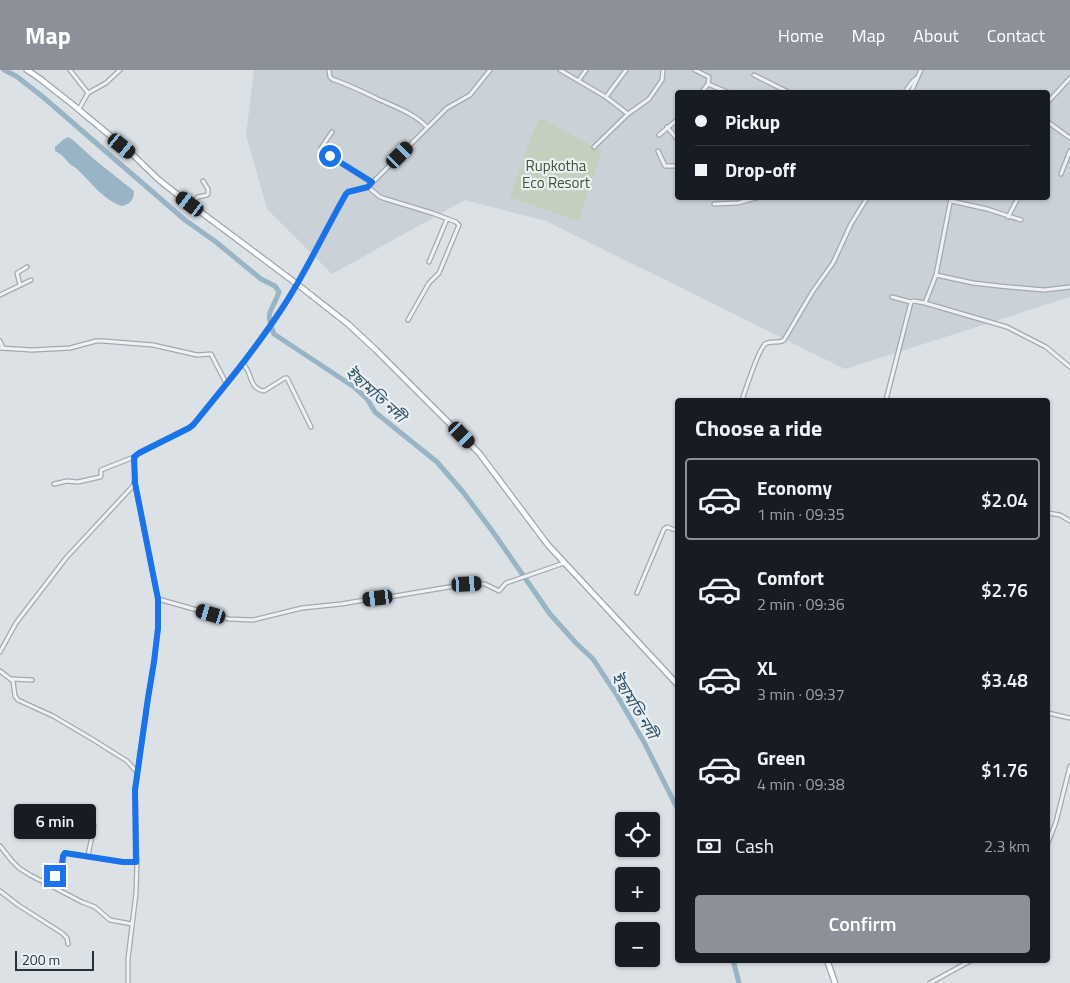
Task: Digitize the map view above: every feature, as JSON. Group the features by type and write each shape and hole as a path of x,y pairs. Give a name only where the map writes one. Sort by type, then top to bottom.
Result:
{"main road":[{"path":"27,70 79,110 159,180 297,284 348,324 376,350 484,459 535,528 564,563 675,682"},
{"path":"828,963 835,983"}],"street":[{"path":"70,70 88,93"},
{"path":"79,110 88,93 106,83 120,70"},
{"path":"329,70 332,79 357,88 401,110 419,120 427,128"},
{"path":"54,484 100,478 102,470 134,457 193,425 250,355 281,310 346,194 368,187 447,108 470,95 490,70"},
{"path":"560,70 606,97 628,114"},
{"path":"579,80 586,70"},
{"path":"606,97 626,70"},
{"path":"594,147 628,114 649,99 662,80 663,70"},
{"path":"695,70 709,76 708,84 704,90"},
{"path":"912,90 921,70"},
{"path":"754,75 784,90"},
{"path":"906,90 917,78"},
{"path":"1050,100 1070,78"},
{"path":"708,84 722,90"},
{"path":"659,135 675,120"},
{"path":"1050,123 1070,138"},
{"path":"667,127 675,136"},
{"path":"332,132 321,150 372,182"},
{"path":"658,151 665,166 675,166"},
{"path":"1061,174 1070,151"},
{"path":"190,204 198,197 208,194 208,189 203,181"},
{"path":"368,187 386,200 432,213 458,223 459,226 439,273 429,283 408,320"},
{"path":"714,204 738,203 749,200"},
{"path":"743,398 763,347 768,343 782,342 784,340 813,291 833,263 851,224 866,200"},
{"path":"925,303 936,275 951,200"},
{"path":"955,200 1020,220"},
{"path":"1008,216 1017,200"},
{"path":"429,262 446,219"},
{"path":"20,285 17,273 27,266"},
{"path":"936,275 999,286 1044,290 1070,288"},
{"path":"0,295 31,280"},
{"path":"892,297 911,302 925,303 1007,327 1046,347 1070,367"},
{"path":"887,398 911,302"},
{"path":"0,341 2,348 32,350 70,348 103,341 152,345 197,355 211,354 226,383"},
{"path":"243,364 249,371 254,386 260,390 264,391 287,378 311,427"},
{"path":"128,983 128,959 136,893 135,790 158,628 158,599 135,483 134,457"},
{"path":"0,652 2,644 16,623 66,558 135,483"},
{"path":"1050,514 1060,515 1070,520"},
{"path":"637,593 664,529 668,527 675,530"},
{"path":"158,599 229,619 253,620 302,608 341,604 467,584 485,584 499,591 506,583 515,579 564,563"},
{"path":"0,671 12,679 32,680"},
{"path":"12,679 16,698 53,716 127,761 137,772"},
{"path":"1050,713 1070,718"},
{"path":"1050,837 1058,815 1070,766"},
{"path":"88,856 94,826"},
{"path":"0,846 19,868 95,907 110,920 132,924"},
{"path":"49,884 62,865 65,853 123,862 136,862"},
{"path":"0,891 62,933 67,938 68,944"},
{"path":"930,983 967,963"}],"shaded area":[{"path":"254,70 1070,70 1070,297 845,369 546,221 465,200 332,274 267,209 246,135"}],"green space":[{"name":"Rupkotha Eco Resort","path":"540,118 602,151 578,221 510,197 533,132"}],"water":[{"path":"68,137 134,191 129,203 122,206 109,200 62,155 55,151 55,147"}],"waterway":[{"name":"ইছামতি নদী","path":"4,70 16,76 43,97 185,220 216,242 261,279 275,286 279,292 269,316 274,334 354,387 367,399 375,412 437,462 463,492 493,532 550,614 593,659 644,742 675,804"},
{"name":"ইছামতি নদী","path":"734,963 739,983"}],"route":[{"path":"55,876 62,865 65,853 123,862 136,862 135,790 154,662 158,628 158,599 135,483 134,457 193,425 243,364 281,310 346,194 368,187 372,182 330,156"}]}
